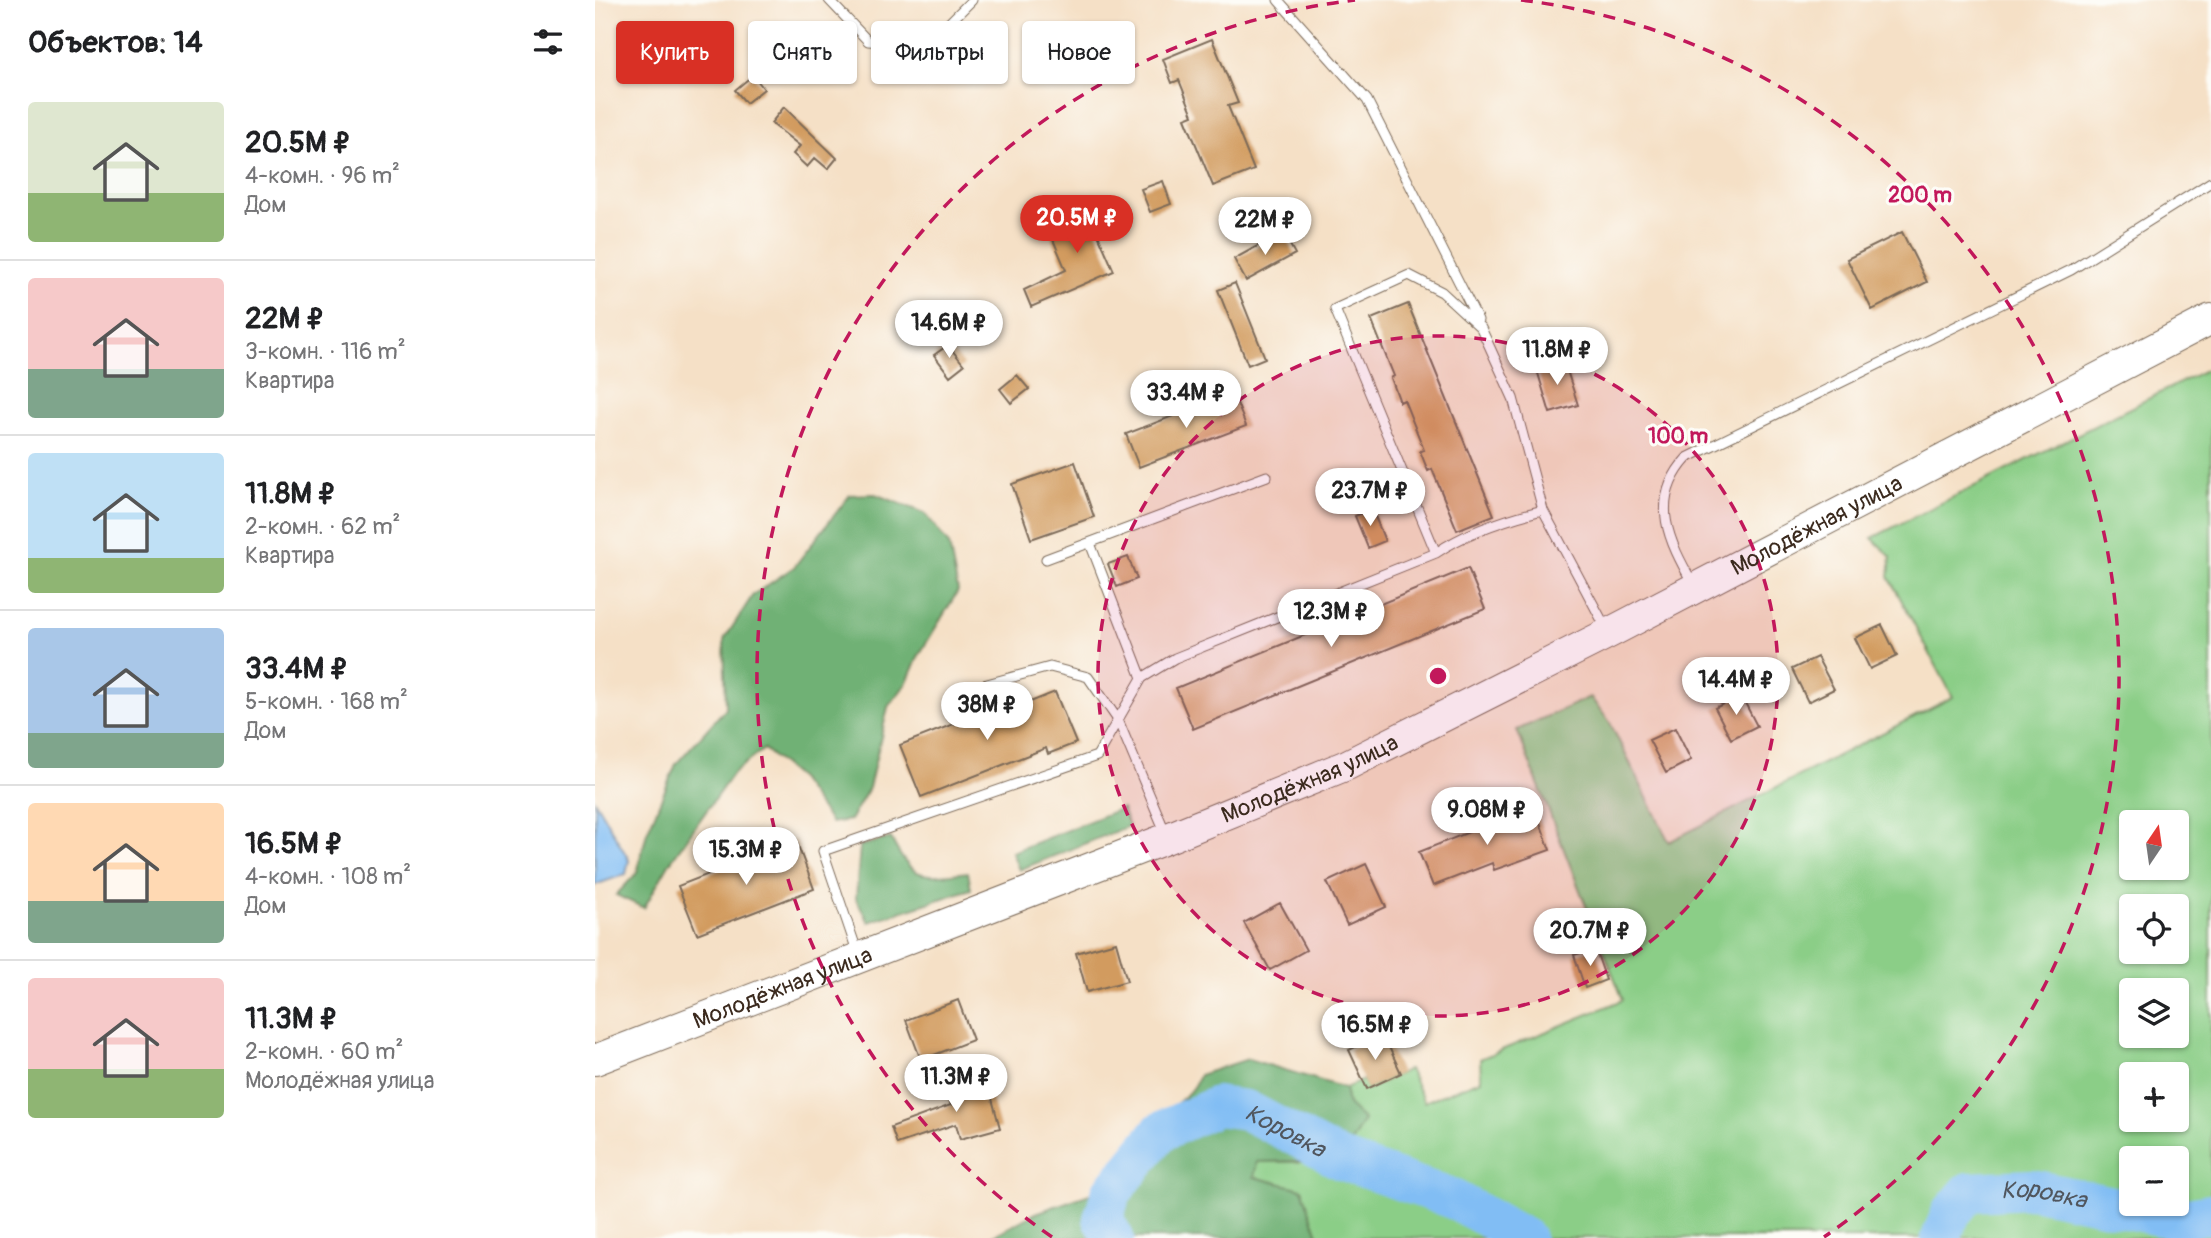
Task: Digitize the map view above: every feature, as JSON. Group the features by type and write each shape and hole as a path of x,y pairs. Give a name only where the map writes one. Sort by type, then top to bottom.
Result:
{"main road":[{"name":"Молодёжная улица","path":"595,1060 1168,838 1347,765 1609,634 2211,319"}],"lane":[{"path":"829,0 868,41 913,44 946,26 972,0"},
{"path":"1278,0 1367,100 1482,328 1513,398 1543,510 1609,634"},
{"path":"1696,589 1671,544 1666,523 1669,486 1675,472 1687,458 2071,270 2211,182"},
{"path":"1436,553 1335,309 1409,275 1442,292 1482,328"},
{"path":"1046,559 1267,476"},
{"path":"859,958 824,851 1097,755 1142,678 1175,658 1436,553 1452,542 1514,517 1543,510"},
{"path":"1090,543 1142,678"},
{"path":"965,690 1050,667 1088,677 1118,720 1168,838"}],"green space":[{"path":"2211,367 2211,1238 1319,1238 1302,1189 1254,1177 1257,1162 1317,1162 1348,1105 1345,1088 1363,1080 1368,1089 1409,1069 1424,1102 1481,1080 1480,1059 1623,1000 1517,730 1590,697 1609,721 1669,842 1953,697 1889,577 1891,557 1872,538"},
{"path":"875,494 925,513 949,545 958,591 919,655 906,684 888,707 869,788 850,820 831,823 799,779 764,749 733,773 669,864 644,908 616,895 637,873 647,832 676,764 726,708 724,640 753,595 794,567 850,495"},
{"path":"1122,808 1129,826 1019,870 1012,852"},
{"path":"891,838 906,863 913,869 930,875 968,872 971,889 869,922 856,899 860,846"},
{"path":"1248,1059 1345,1088 1348,1105 1364,1120 1341,1160 1257,1162 1254,1177 1302,1189 1319,1238 989,1238 1036,1213 1115,1185 1122,1152 1130,1141 1176,1105 1194,1086 1199,1075"}],"water":[{"path":"595,801 629,860 626,874 595,885"}],"building":[{"path":"1212,39 1238,103 1228,106 1254,170 1213,186 1185,118 1193,115 1179,80 1172,83 1163,59"},
{"path":"748,79 748,84 760,84 764,89 746,103 735,90"},
{"path":"784,107 837,158 828,169 815,158 807,167 793,154 800,146 771,123"},
{"path":"1163,181 1171,204 1150,212 1141,189"},
{"path":"1111,204 1118,221 1096,230 1114,271 1031,307 1024,290 1066,270 1049,230"},
{"path":"1283,232 1295,254 1246,281 1234,259"},
{"path":"1902,232 1927,282 1872,310 1847,259"},
{"path":"1235,283 1265,358 1248,365 1218,290"},
{"path":"1408,304 1494,515 1457,530 1432,469 1428,471 1420,451 1424,450 1404,400 1400,402 1391,378 1394,376 1371,319"},
{"path":"948,345 964,365 950,376 934,355"},
{"path":"1564,361 1578,405 1550,413 1537,370"},
{"path":"1017,375 1029,389 1011,403 1000,389"},
{"path":"1233,393 1246,426 1139,467 1126,434"},
{"path":"1075,462 1094,517 1031,539 1012,484"},
{"path":"1372,509 1385,541 1368,548 1355,516"},
{"path":"1128,557 1137,579 1117,587 1108,564"},
{"path":"1468,568 1485,609 1193,729 1176,688"},
{"path":"1882,625 1897,656 1870,669 1855,638"},
{"path":"1817,657 1834,689 1808,702 1792,669"},
{"path":"1055,692 1076,743 1048,754 1046,748 921,797 900,745 1025,696 1028,703"},
{"path":"1741,695 1757,726 1731,739 1715,708"},
{"path":"1675,728 1691,760 1666,773 1649,740"},
{"path":"1534,806 1550,850 1494,870 1492,863 1433,886 1419,852"},
{"path":"796,840 814,889 697,934 678,886"},
{"path":"1366,864 1386,907 1347,925 1327,882"},
{"path":"1280,903 1306,950 1270,970 1244,923"},
{"path":"1116,942 1127,981 1087,992 1076,953"},
{"path":"1595,948 1606,980 1585,988 1574,955"},
{"path":"958,1000 973,1040 921,1060 906,1020"},
{"path":"1383,1034 1401,1073 1367,1089 1349,1050"},
{"path":"986,1077 1000,1128 960,1139 956,1124 897,1144 891,1127 951,1105 946,1088"}],"waterway":[{"name":"Коровка","path":"1114,1238 1103,1219 1111,1193 1160,1132 1217,1106 1246,1110 1341,1160 1451,1198 1525,1238"},
{"name":"Коровка","path":"1941,1238 1951,1213 1969,1192 2032,1189 2178,1220 2211,1214"}]}
